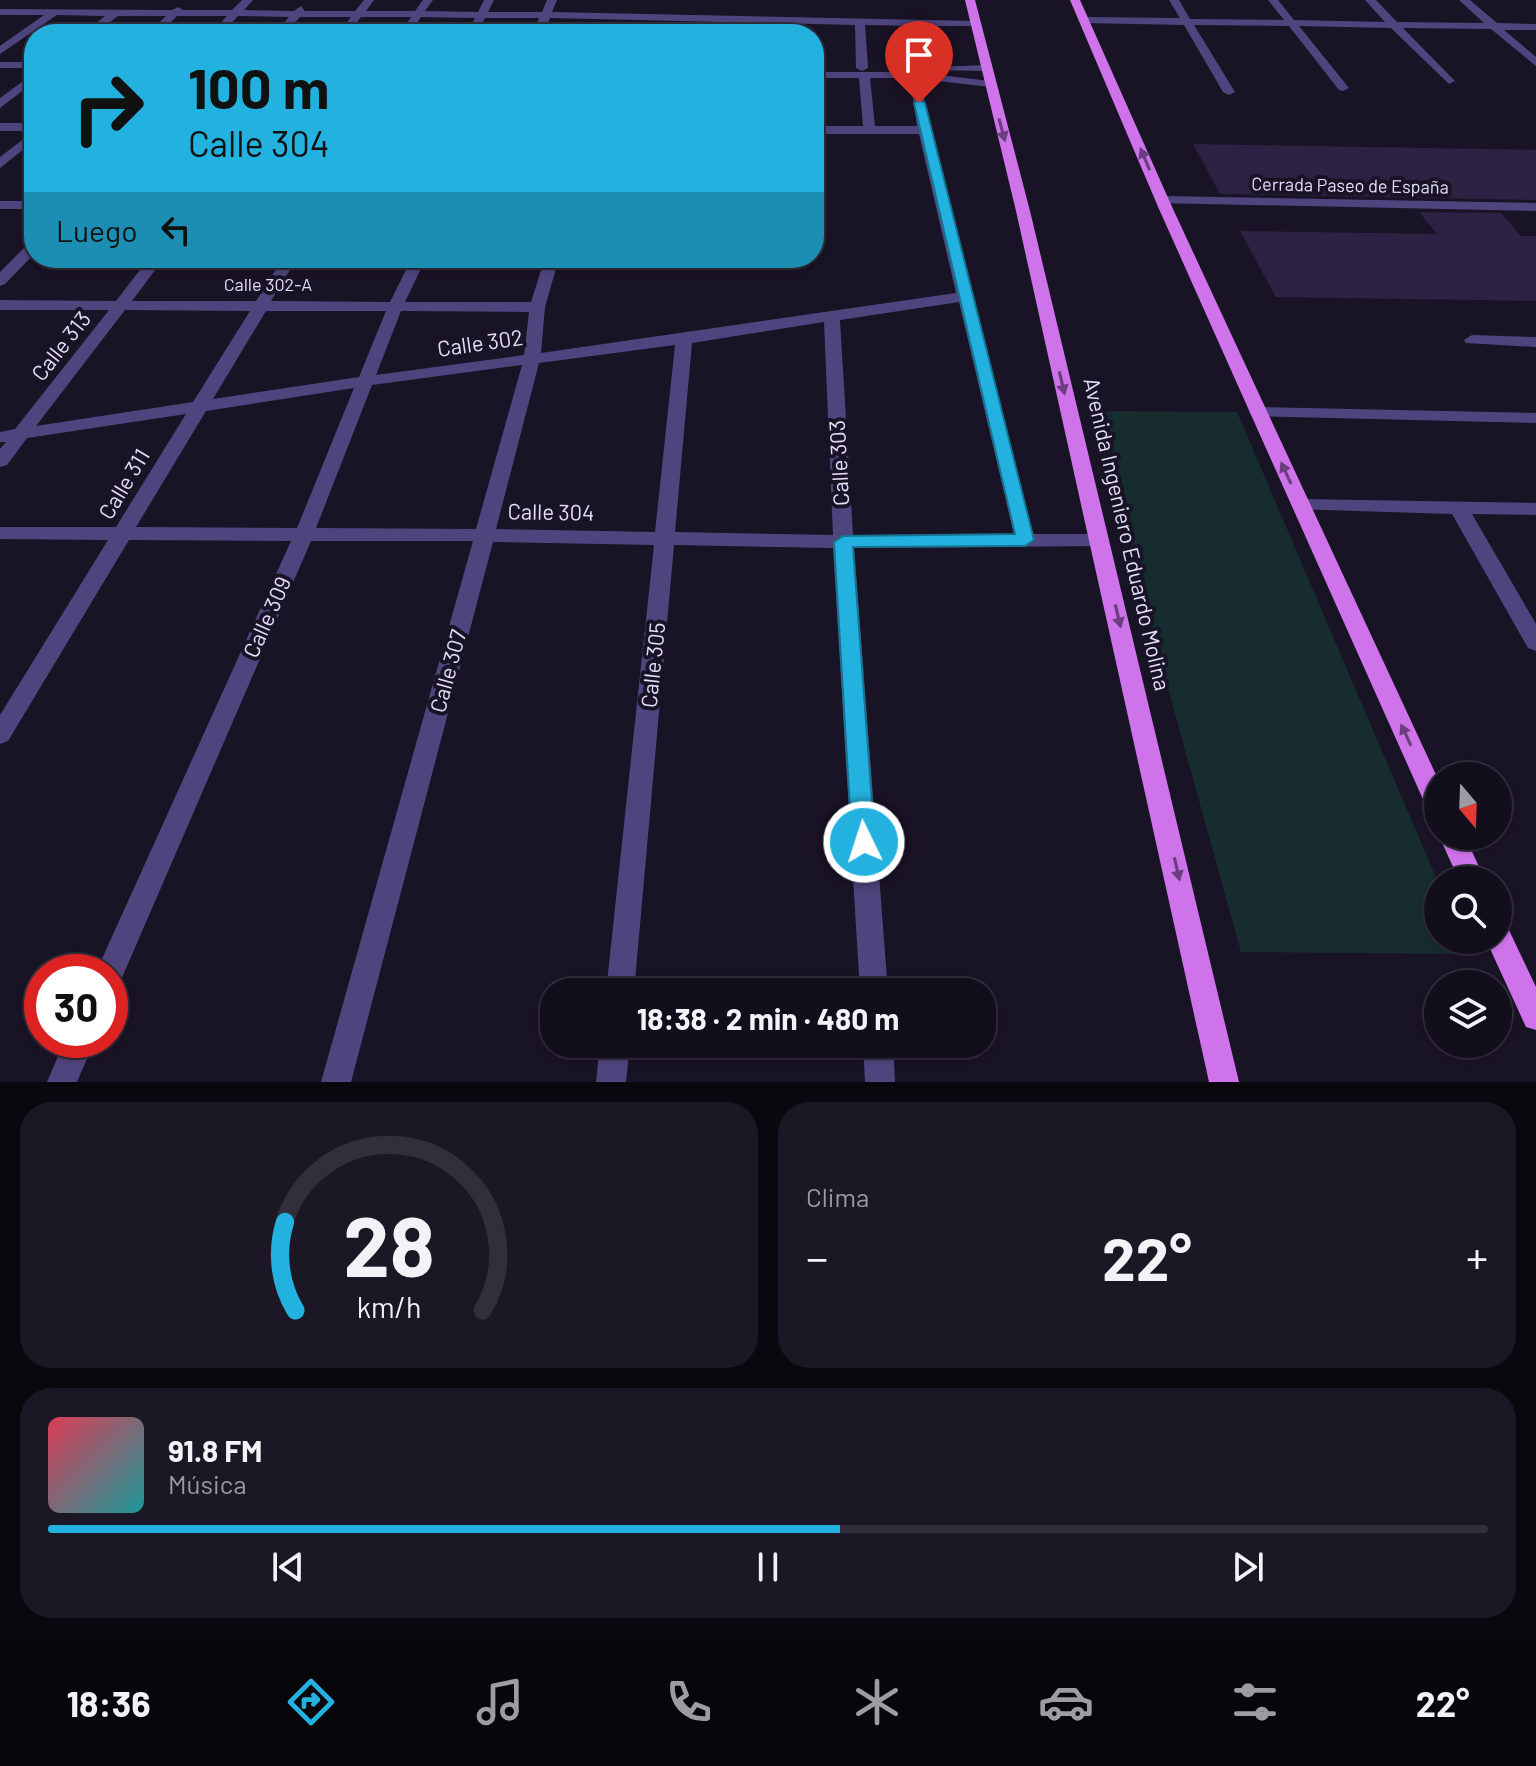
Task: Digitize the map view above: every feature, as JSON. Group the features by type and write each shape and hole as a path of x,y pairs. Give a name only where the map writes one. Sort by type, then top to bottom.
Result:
{"main road":[{"name":"Avenida Ingeniero Eduardo Molina","path":"970,0 1023,211 1224,1082"},
{"path":"1075,0 1164,205 1424,775"},
{"path":"1506,954 1536,1016"}],"street":[{"path":"0,6 8,0"},
{"path":"38,24 70,0"},
{"path":"100,24 129,0"},
{"path":"163,24 189,0"},
{"path":"225,24 248,0"},
{"path":"288,24 309,0"},
{"path":"350,24 369,0"},
{"path":"412,24 428,0"},
{"path":"476,24 489,0"},
{"path":"542,24 552,0"},
{"path":"1174,0 1229,92"},
{"path":"1273,0 1343,88"},
{"path":"1370,0 1449,81"},
{"path":"1464,0 1536,63"},
{"path":"0,12 546,15 608,20 669,18 975,24"},
{"path":"668,24 669,18"},
{"path":"733,19 733,24"},
{"path":"1084,20 1536,27"},
{"path":"860,22 869,130"},
{"path":"920,23 932,68"},
{"path":"0,51 24,34"},
{"path":"0,65 24,65"},
{"path":"824,74 986,68"},
{"path":"824,69 990,84"},
{"path":"0,72 24,73"},
{"path":"915,75 924,130 1025,540"},
{"path":"0,104 24,83"},
{"path":"0,127 24,127"},
{"path":"824,130 924,130"},
{"path":"0,164 24,144"},
{"path":"0,205 24,205"},
{"name":"Cerrada Paseo de España","path":"1164,205 1536,207"},
{"name":"Cerrada Paseo de España","path":"1164,205 1536,216"},
{"path":"0,281 24,256"},
{"name":"Calle 313","path":"0,461 149,268"},
{"name":"Calle 311","path":"0,735 284,268"},
{"name":"Calle 309","path":"118,954 304,534 396,305 414,268"},
{"name":"Calle 307","path":"336,1082 532,359 537,307 549,268"},
{"name":"Calle 302","path":"0,437 367,381 684,339 966,296"},
{"name":"Calle 302-A","path":"0,305 537,307"},
{"name":"Calle 303","path":"832,316 843,542 873,978"},
{"name":"Calle 305","path":"621,978 684,339"},
{"path":"1472,340 1536,342"},
{"path":"1258,412 1536,418"},
{"path":"1301,505 1536,509"},
{"path":"1458,507 1536,643"},
{"name":"Calle 304","path":"0,533 485,535 843,542 1100,540"},
{"path":"62,1082 72,1058"},
{"path":"611,1082 614,1058"},
{"path":"879,1058 880,1082"}],"green space":[{"path":"1091,411 1237,412 1431,866 1424,866 1424,954 1241,952"}],"building":[{"path":"1193,144 1536,150 1536,200 1220,194"},
{"path":"1419,212 1501,213 1521,236 1536,236 1536,301 1276,297 1240,231 1437,234"}],"route":[{"path":"864,842 843,542 1025,540 919,103"}]}
